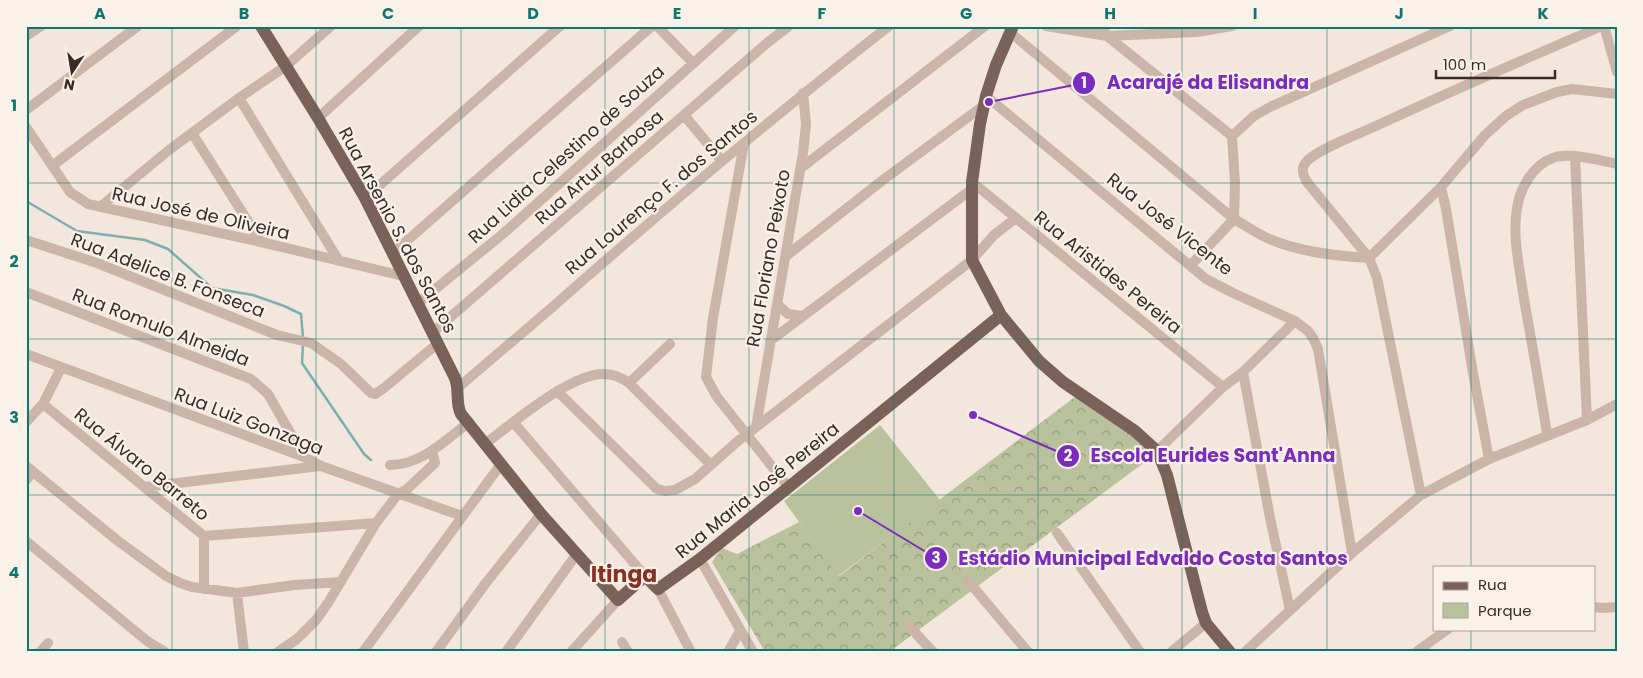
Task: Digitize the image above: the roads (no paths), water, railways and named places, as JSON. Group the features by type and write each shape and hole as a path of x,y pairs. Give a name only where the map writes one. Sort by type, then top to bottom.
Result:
{"main road":[{"name":"Rua Arsenio S. dos Santos","path":"261,26 365,198 434,338 448,362 459,387 459,409 541,514 618,600"},
{"path":"1012,30 996,65 984,101 972,186 972,260 1001,316 1039,362 1050,372 1129,426 1157,451 1168,475 1202,612 1206,623 1230,652"},
{"name":"Rua Maria José Pereira","path":"658,589 700,559 1001,316"},
{"path":"618,600 645,576 658,589"}],"street":[{"path":"26,36 41,26"},
{"path":"26,110 138,26"},
{"path":"52,166 237,26"},
{"path":"100,207 169,150 286,66 331,26"},
{"path":"318,118 419,26"},
{"path":"365,198 560,26"},
{"path":"393,253 652,26"},
{"path":"657,26 693,63"},
{"name":"Rua Lidia Celestino de Souza","path":"418,304 504,233 735,26"},
{"name":"Rua Artur Barbosa","path":"375,394 384,388 434,338 684,115 789,26"},
{"name":"Rua Lourenço F. dos Santos","path":"459,387 722,161 889,26"},
{"path":"801,168 985,26"},
{"path":"1046,26 1108,36 1197,32 1232,26"},
{"path":"1101,26 1108,36 1232,136 1235,183 1234,219 1190,265"},
{"path":"1232,136 1254,116 1270,107 1450,26"},
{"path":"1422,495 1377,278 1369,258 1307,182 1302,171 1304,164 1313,155 1342,141 1508,66 1603,26 1617,72"},
{"path":"1012,30 1234,219 1268,238 1290,246 1340,256 1369,258 1441,187 1485,135 1506,116 1523,106 1557,92 1572,89 1617,94"},
{"name":"Rua Floriano Peixoto","path":"756,427 801,168 806,124 803,94"},
{"path":"239,98 338,261"},
{"path":"786,256 984,101"},
{"name":"Rua José Vicente","path":"984,101 1215,284 1295,321 1313,338 1318,350 1352,553"},
{"path":"684,115 722,161"},
{"name":"Rua José de Oliveira","path":"26,127 75,197 88,204 261,242 403,276"},
{"path":"192,133 261,242"},
{"path":"744,143 713,318 706,369 708,383 788,488"},
{"path":"1547,434 1519,266 1516,216 1520,195 1524,186 1538,168 1559,156 1617,164"},
{"path":"1575,157 1587,420"},
{"path":"770,341 972,186"},
{"name":"Rua Aristides Pereira","path":"972,186 1016,218 1223,387"},
{"path":"1441,187 1489,459"},
{"path":"558,391 657,488 665,491 675,490 694,479 756,427 972,260 994,235 1016,218"},
{"name":"Rua Adelice B. Fonseca","path":"26,240 97,263 277,335 315,345 333,357 367,390 375,394"},
{"name":"Rua Romulo Almeida","path":"26,292 251,379 268,394 304,457"},
{"path":"777,304 788,314 802,316"},
{"path":"1157,451 1295,321"},
{"path":"629,382 670,344"},
{"name":"Rua Luiz Gonzaga","path":"26,354 304,457 320,466 462,516"},
{"path":"26,422 43,404 61,368"},
{"path":"1243,372 1270,518 1290,610"},
{"path":"486,444 558,391 576,381 603,374 612,375 629,382 711,465"},
{"name":"Rua Álvaro Barreto","path":"43,404 204,536 376,523"},
{"path":"1245,652 1352,553 1422,495 1489,459 1547,434 1587,420 1617,404"},
{"path":"390,465 404,463 432,451 468,422"},
{"path":"514,423 645,576"},
{"path":"278,652 310,628 328,603 376,523 398,494 407,489 435,463 432,451"},
{"path":"363,652 501,464"},
{"path":"144,487 320,466"},
{"path":"28,473 150,566 180,583 204,589 236,593 294,585 341,582"},
{"path":"436,652 485,584 541,514"},
{"path":"1057,533 1140,652"},
{"path":"204,536 204,589"},
{"path":"26,541 147,641 165,652"},
{"path":"506,652 576,555"},
{"path":"700,559 753,652"},
{"path":"969,582 1028,652"},
{"path":"658,589 691,652"},
{"path":"236,593 244,652"},
{"path":"572,652 618,600"},
{"path":"1596,606 1617,607"},
{"path":"1171,652 1206,623"},
{"path":"909,626 933,652"},
{"path":"1416,652 1447,630"},
{"path":"728,652 740,631"},
{"path":"622,642 628,652"},
{"path":"40,652 48,643"}],"waterway":[{"path":"26,201 77,231 145,240 168,249 212,288 253,295 301,314 303,338"},
{"path":"303,344 302,363 364,454 371,460"}],"place":[{"name":"Acarajé da Elisandra","path":"989,102"},
{"name":"Escola Eurides Sant'Anna","path":"973,415"},
{"name":"Estádio Municipal Edvaldo Costa Santos","path":"858,511"}],"district":[{"name":"Itinga","path":"624,574"}]}
